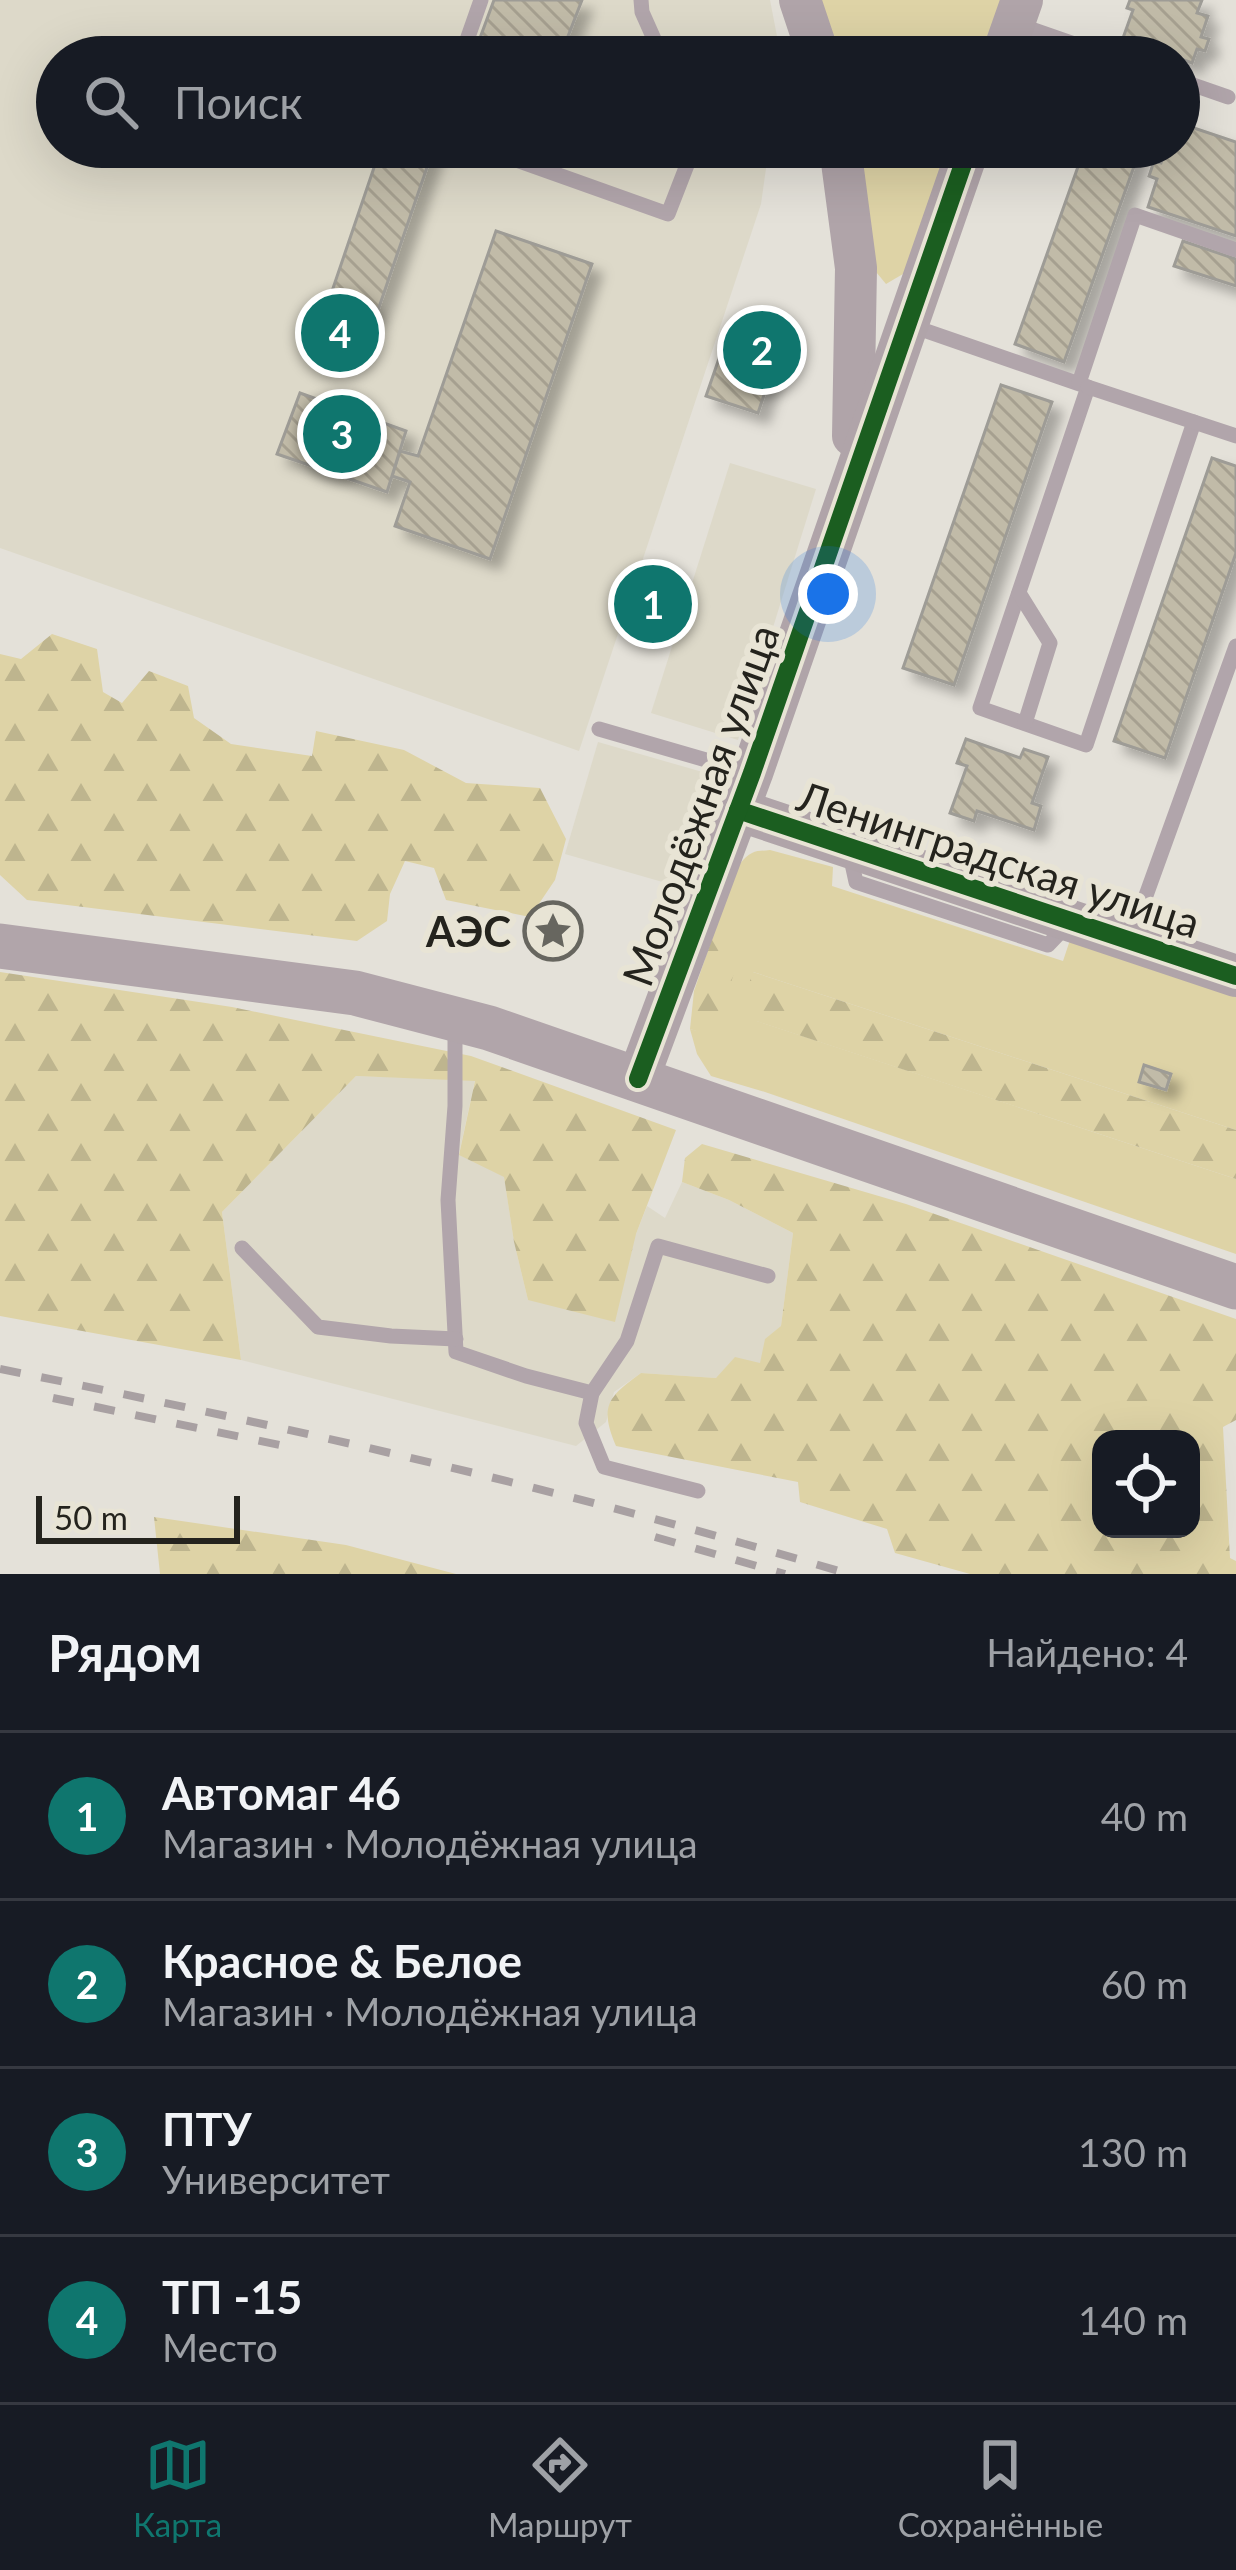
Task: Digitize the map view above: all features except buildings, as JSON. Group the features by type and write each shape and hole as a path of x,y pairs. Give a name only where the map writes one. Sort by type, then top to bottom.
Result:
{"main road":[{"path":"0,946 355,993 489,1028 1236,1287"}],"street":[{"path":"800,0 812,36"},
{"name":"Молодёжная улица","path":"843,168 856,268 850,491"},
{"name":"Молодёжная улица","path":"638,1078 745,791 962,168"},
{"name":"Ленинградская улица","path":"745,791 848,847 1236,976"}],"lane":[{"path":"468,36 481,0"},
{"path":"641,0 653,36"},
{"path":"1012,27 1042,36"},
{"path":"1200,87 1228,97"},
{"path":"539,168 668,214 686,168"},
{"path":"1194,422 1086,745 980,708 1135,214 1236,250"},
{"path":"906,324 1236,436"},
{"path":"1019,593 1050,643 1025,723"},
{"path":"1130,940 1228,692 1236,646"},
{"path":"598,729 745,791"},
{"path":"455,1019 448,1200 456,1352 592,1394"},
{"path":"698,1491 604,1467 586,1424 592,1394 627,1341 658,1246 767,1276"},
{"path":"242,1248 318,1328 456,1339"}],"shaded area":[{"path":"0,0 770,0 777,36 36,36 36,168 766,168 761,204 579,751 0,548"},
{"path":"730,463 816,489 738,740 651,713"},
{"path":"598,742 713,775 680,887 565,854"},
{"path":"356,1076 475,1080 459,1154 504,1176 528,1300 636,1234 647,1206 665,1218 682,1182 793,1233 781,1326 760,1364 716,1378 641,1373 614,1392 606,1422 576,1446 241,1360 222,1212"}],"green space":[{"path":"818,0 1003,0 990,36 829,36"},
{"path":"860,168 944,168 908,271 886,284 872,267"},
{"path":"52,634 97,649 103,692 122,703 149,671 188,686 194,718 231,744 312,756 316,731 404,750 466,783 540,788 566,839 555,880 530,917 446,900 434,868 405,861 390,894 387,921 357,941 27,900 0,875 0,654 21,659"},
{"path":"770,850 833,867 832,886 1063,961 1071,937 1236,993 1236,1130 753,972 757,1021 1236,1179 1236,1254 711,1076 697,1054 690,1029 705,1033 716,936 730,883 752,853"},
{"path":"718,921 738,929 744,942 719,1020 705,1034 690,1029 694,991"},
{"path":"0,972 232,1007 471,1056 676,1130 636,1234 615,1322 528,1300 504,1177 459,1155 475,1081 356,1076 222,1212 241,1360 0,1316"},
{"path":"753,972 1236,1130 1236,1179 756,1021 746,992"},
{"path":"702,1144 906,1204 1236,1319 1236,1420 1223,1427 1230,1558 1236,1561 1236,1574 970,1574 895,1553 887,1529 800,1502 798,1482 616,1446 608,1421 610,1404 641,1373 716,1378 735,1357 760,1363 765,1339 781,1326 793,1233 682,1182 685,1158"},
{"path":"154,1517 346,1545 456,1574 160,1574"}],"railway":[{"path":"0,1369 427,1462 849,1574"},
{"path":"53,1398 294,1448"},
{"path":"655,1537 785,1574"}],"cycle path":[{"path":"638,1079 752,773 962,168"},
{"path":"738,810 1236,976"}],"place":[{"name":"ТП -15","path":"340,333"},
{"name":"Красное & Белое","path":"762,350"},
{"name":"ПТУ","path":"342,434"},
{"name":"Автомаг 46","path":"653,604"},
{"name":"АЭС","path":"553,931"}]}
